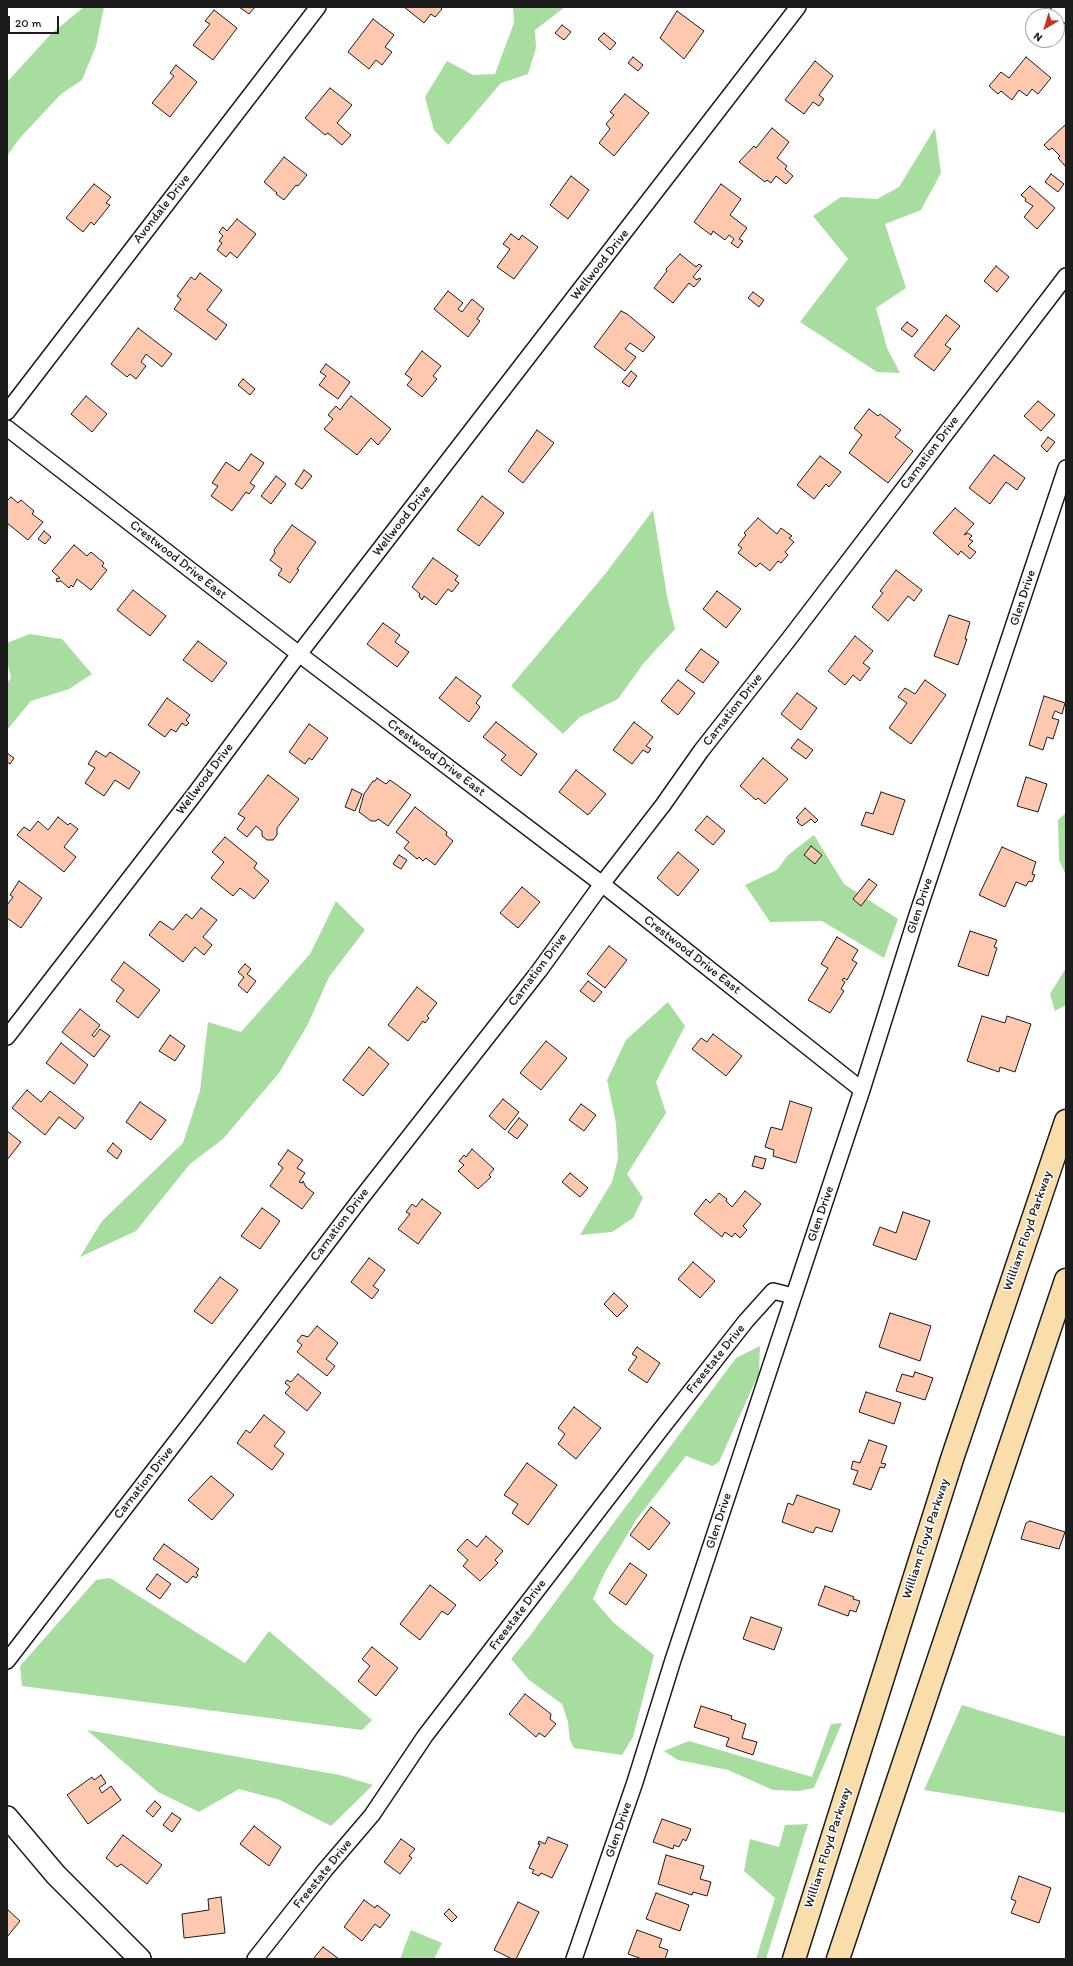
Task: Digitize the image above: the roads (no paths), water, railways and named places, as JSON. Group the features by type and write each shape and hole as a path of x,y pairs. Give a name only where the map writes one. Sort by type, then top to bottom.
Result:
{"highway":[{"name":"William Floyd Parkway","path":"794,1959 952,1459 1066,1121"},
{"path":"838,1959 1066,1280"}],"main road":[{"path":"7,1817 56,1875 140,1959"}],"street":[{"name":"Avondale Drive","path":"7,412 318,7"},
{"name":"Wellwood Drive","path":"7,1037 175,819 299,654 798,7"},
{"path":"1059,7 1066,15"},
{"name":"Carnation Drive","path":"7,1661 195,1417 357,1203 539,971 602,884 663,805 701,751 789,639 1066,276"},
{"name":"Crestwood Drive East","path":"7,428 299,654 602,884 862,1090"},
{"name":"Glen Drive","path":"574,1959 635,1782 673,1660 862,1090 916,918 1066,468"},
{"name":"Freestate Drive","path":"255,1959 372,1815 425,1736 746,1321 773,1291 793,1296"}]}
